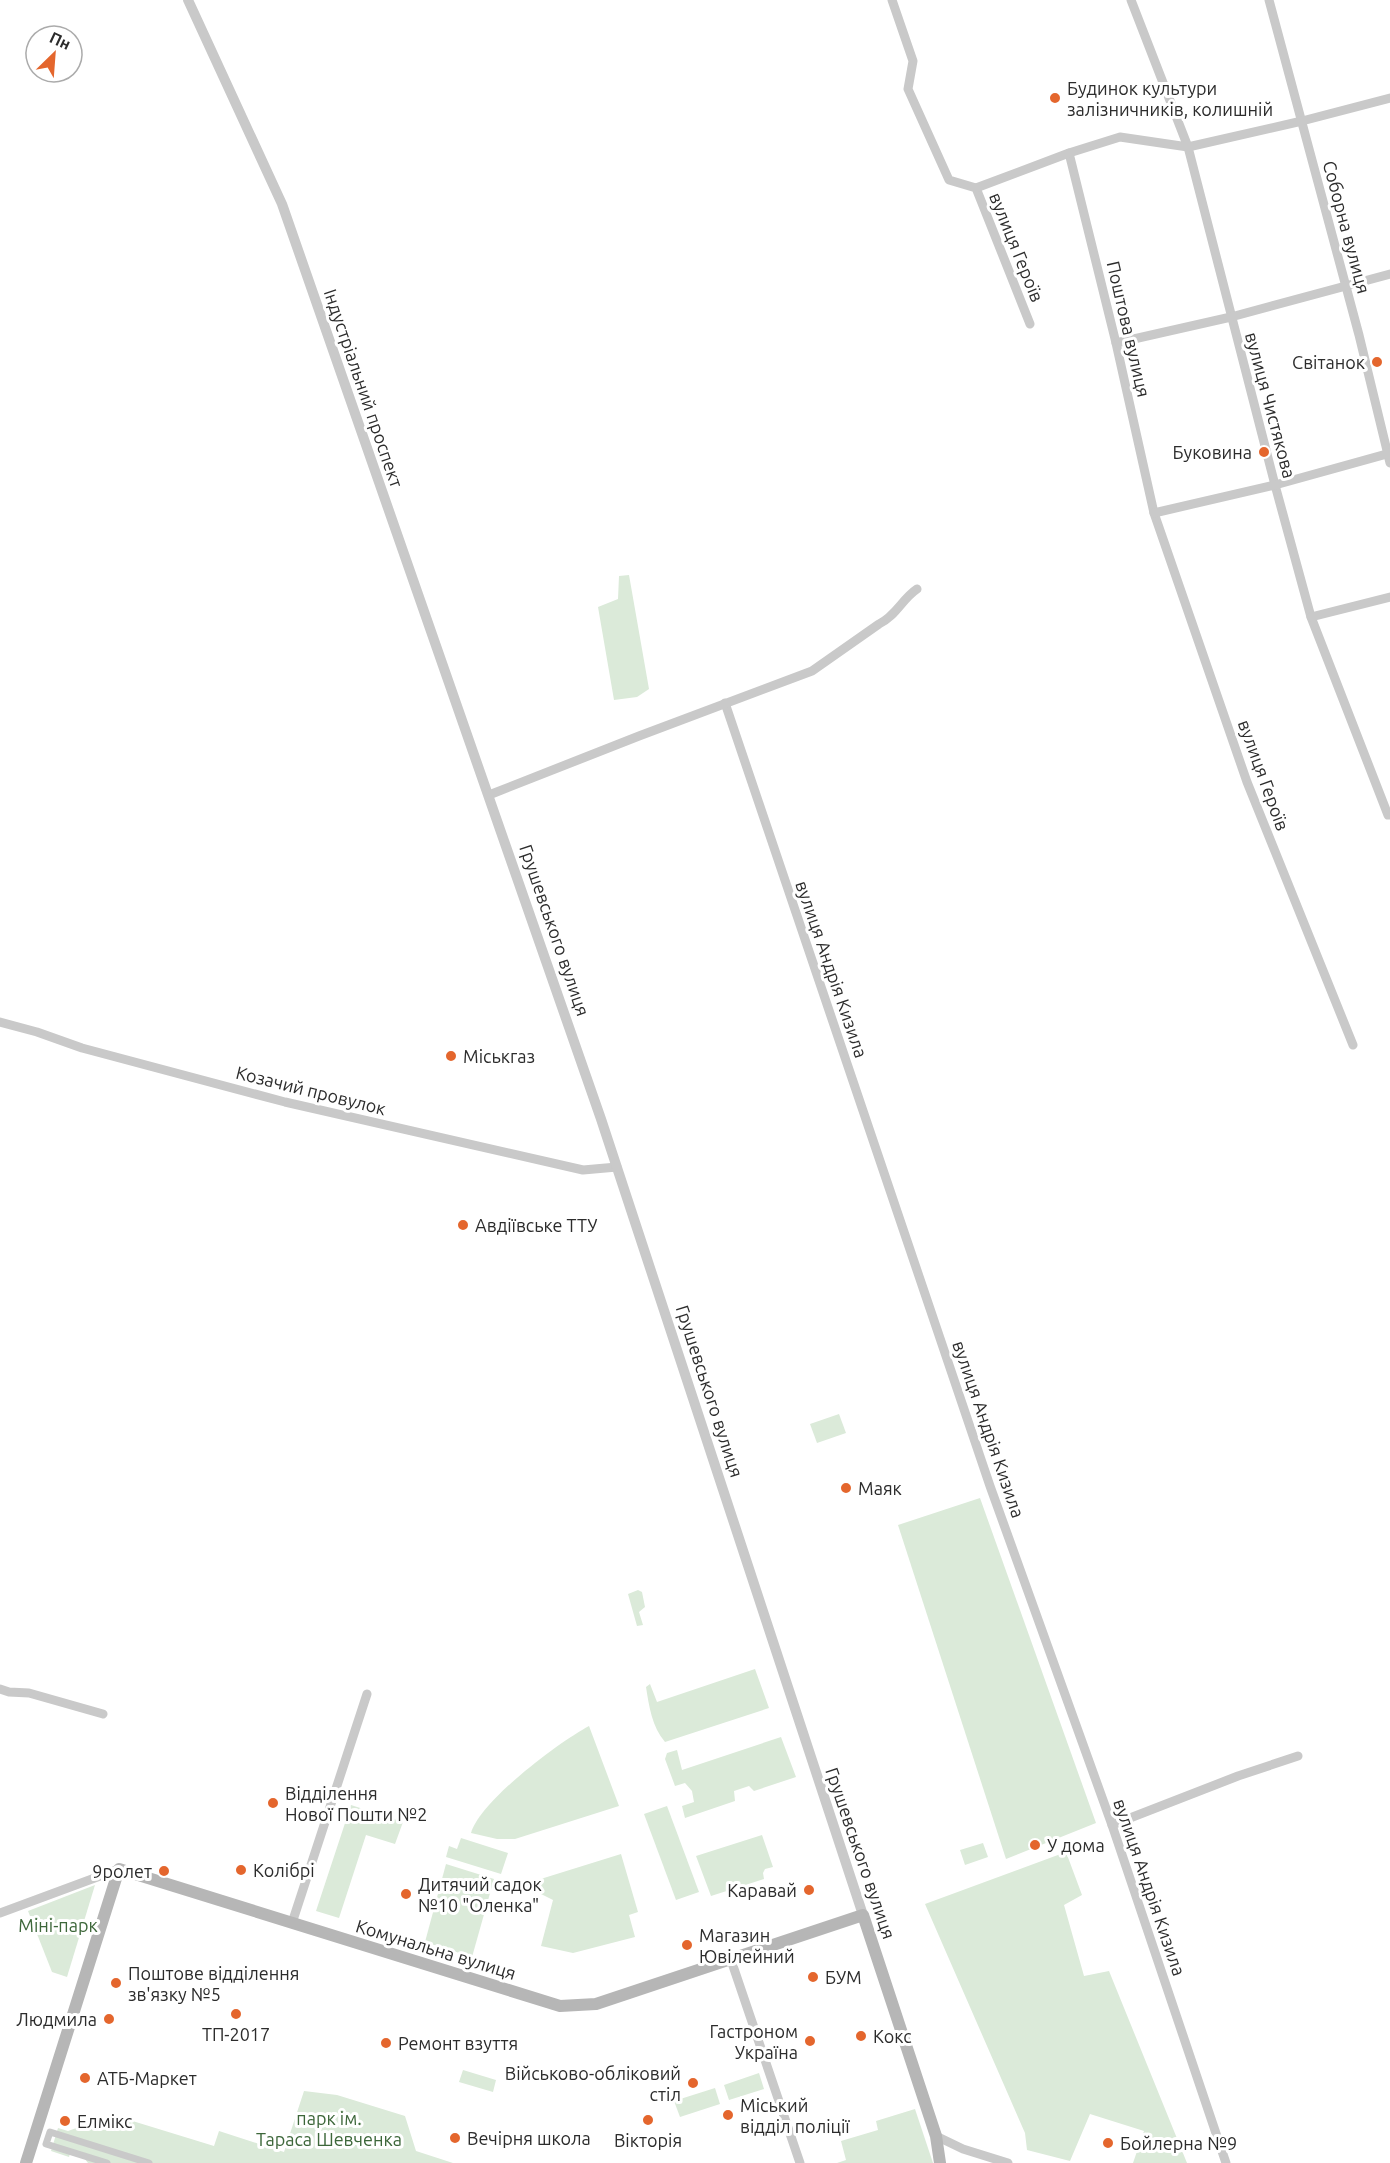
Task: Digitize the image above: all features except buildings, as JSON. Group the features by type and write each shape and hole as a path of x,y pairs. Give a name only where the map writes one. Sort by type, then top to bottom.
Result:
{"main road":[{"name":"Комунальна вулиця","path":"119,1869 560,2006 596,2004 863,1916"},
{"path":"26,2163 119,1869"},
{"name":"Грушевського вулиця","path":"863,1916 936,2136 940,2163"}],"street":[{"name":"Індустріальний проспект","path":"188,0 282,204 489,795"},
{"name":"вулиця Героїв","path":"892,0 913,61 908,89 949,180 976,188 1030,324"},
{"name":"вулиця Чистякова","path":"1131,0 1188,147 1311,617 1389,815"},
{"name":"Соборна вулиця","path":"1269,0 1346,285 1390,464"},
{"path":"976,188 1069,153 1120,137 1188,147 1390,98"},
{"name":"Поштова вулиця","path":"1069,153 1116,343 1154,513"},
{"path":"1116,343 1231,317 1390,274"},
{"path":"1154,513 1275,485 1389,453"},
{"name":"вулиця Героїв","path":"1154,513 1247,782 1353,1045"},
{"path":"489,795 812,671 888,620 917,589"},
{"path":"1311,617 1390,597"},
{"name":"вулиця Андрія Кизила","path":"725,703 990,1486 1112,1825 1226,2163"},
{"name":"Грушевського вулиця","path":"489,795 617,1167 863,1916"},
{"name":"Козачий провулок","path":"0,1022 82,1048 285,1102 583,1170 617,1167"},
{"path":"0,1689 29,1693 103,1714"},
{"path":"292,1923 367,1694"},
{"path":"1112,1825 1238,1776 1298,1756"},
{"path":"0,1914 119,1869"},
{"path":"731,1960 800,2163"},
{"path":"107,2163 46,2144 50,2132 128,2160 149,2163"},
{"path":"936,2136 963,2149 1008,2163"}],"green space":[{"path":"629,575 649,689 637,697 614,700 598,607 618,599 619,576"},
{"path":"839,1414 846,1433 817,1443 810,1424"},
{"path":"980,1498 1096,1823 1006,1859 898,1525"},
{"path":"638,1590 642,1592 645,1607 639,1612 643,1625 637,1626 628,1594"},
{"path":"755,1669 769,1708 665,1742 654,1723 646,1687 650,1684 657,1702"},
{"path":"589,1726 619,1806 515,1839 497,1839 471,1833 477,1820 504,1789 541,1758"},
{"path":"781,1737 796,1777 754,1791 749,1786 734,1791 735,1801 685,1818 682,1806 694,1802 692,1791 685,1783 675,1786 665,1759 667,1753 677,1750 682,1770"},
{"path":"351,1805 403,1822 395,1844 366,1835 339,1918 316,1911"},
{"path":"667,1806 699,1892 676,1900 644,1814"},
{"path":"762,1835 773,1867 765,1869 764,1879 711,1896 696,1856"},
{"path":"461,1838 508,1853 501,1874 446,1857 449,1846 457,1849"},
{"path":"983,1843 988,1857 965,1865 960,1850"},
{"path":"1066,1852 1082,1895 1064,1905 1084,1976 1109,1971 1187,2163 1133,2163 1144,2131 1090,2114 1070,2161 1027,2150 1025,2133 925,1904"},
{"path":"621,1854 638,1912 629,1915 635,1937 573,1953 541,1946 553,1900 533,1890 531,1882"},
{"path":"446,1864 494,1879 472,1957 425,1942"},
{"name":"Міні-парк","path":"95,1885 67,1977 52,1972 28,1911"},
{"path":"463,2070 496,2080 493,2092 459,2082"},
{"path":"759,2073 764,2089 729,2100 724,2085"},
{"path":"715,2088 720,2104 680,2117 674,2101"},
{"name":"парк ім. Тараса Шевченка","path":"304,2091 337,2095 405,2116 416,2151 453,2163 88,2163 84,2158 70,2154 69,2157 51,2151 58,2128 68,2131 113,2115 214,2146 219,2131 284,2152"},
{"path":"915,2109 933,2163 837,2163 846,2160 841,2141 878,2130 876,2121"}],"place":[{"name":"Будинок культури залізничників, колишній","path":"1055,98"},
{"name":"Світанок","path":"1377,362"},
{"name":"Буковина","path":"1264,452"},
{"name":"Міськгаз","path":"451,1056"},
{"name":"Авдіївське ТТУ","path":"463,1225"},
{"name":"Маяк","path":"846,1488"},
{"name":"Відділення Нової Пошти №2","path":"273,1803"},
{"name":"У дома","path":"1035,1845"},
{"name":"Колібрі","path":"241,1870"},
{"name":"9ролет","path":"164,1871"},
{"name":"Каравай","path":"809,1890"},
{"name":"Дитячий садок №10 \"Оленка\"","path":"406,1894"},
{"name":"Магазин Ювілейний","path":"687,1945"},
{"name":"БУМ","path":"813,1977"},
{"name":"Поштове відділення зв'язку №5","path":"116,1983"},
{"name":"ТП-2017","path":"236,2014"},
{"name":"Людмила","path":"109,2019"},
{"name":"Кокс","path":"861,2036"},
{"name":"Гастроном Україна","path":"810,2041"},
{"name":"Ремонт взуття","path":"386,2043"},
{"name":"АТБ-Маркет","path":"85,2078"},
{"name":"Військово-обліковий стіл","path":"693,2083"},
{"name":"Міський відділ поліції","path":"728,2115"},
{"name":"Вікторія","path":"648,2120"},
{"name":"Елмікс","path":"65,2121"},
{"name":"Вечірня школа","path":"455,2138"},
{"name":"Бойлерна №9","path":"1108,2143"}]}
